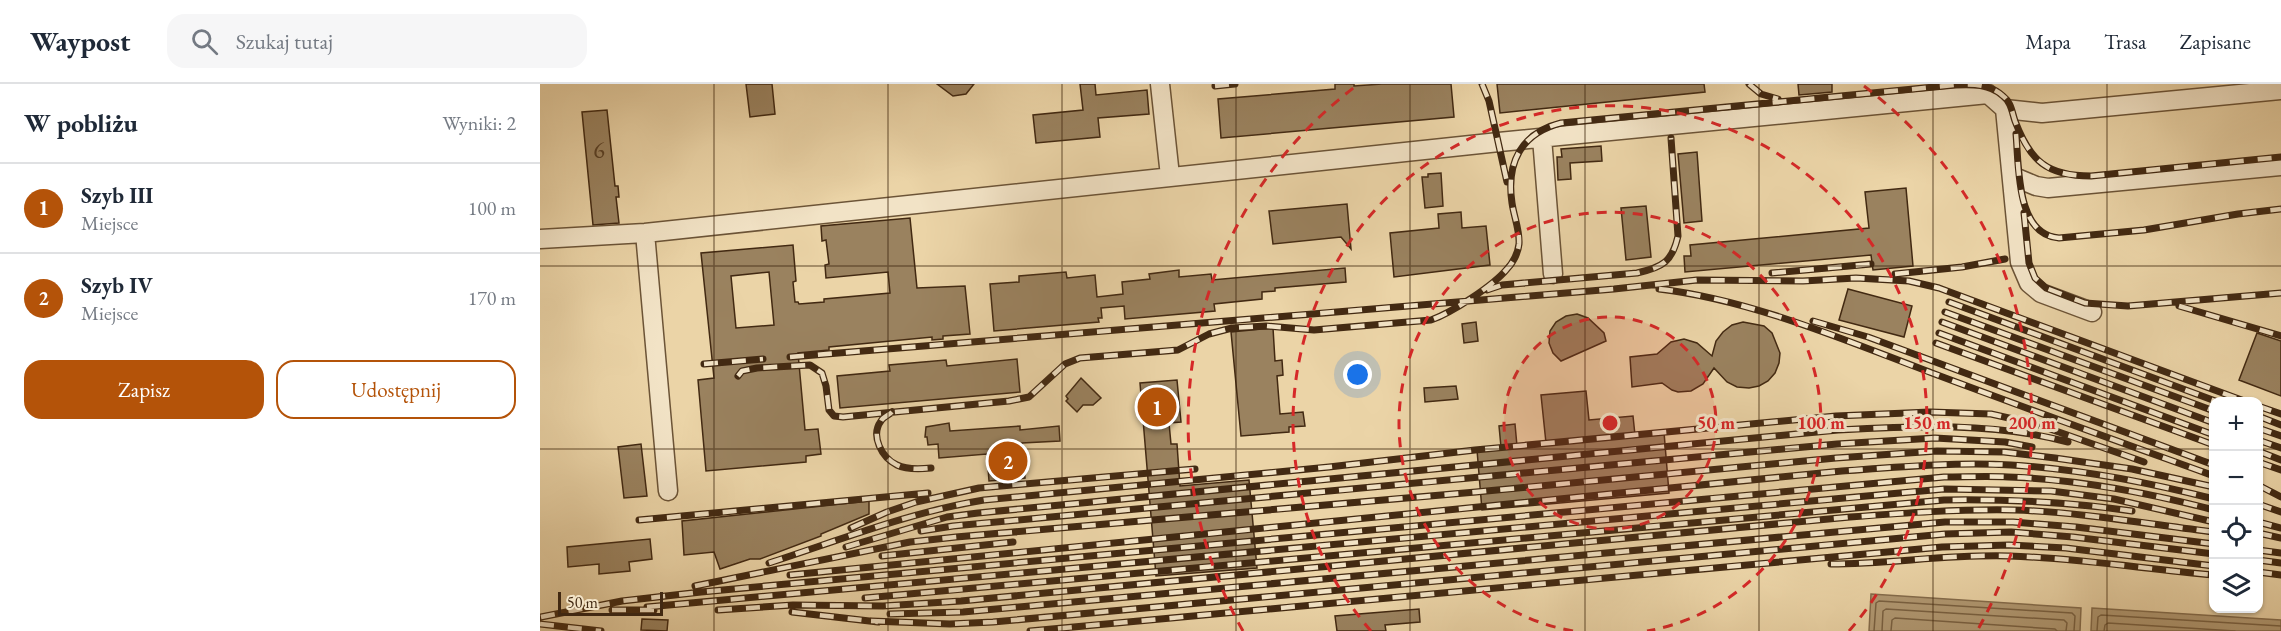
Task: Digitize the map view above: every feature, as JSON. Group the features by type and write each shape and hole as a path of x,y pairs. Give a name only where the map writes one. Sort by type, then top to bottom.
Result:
{"street":[{"path":"1160,84 1170,176"},
{"path":"540,239 645,232 1170,176 1988,94 2005,110 2042,113 2281,90"},
{"path":"2005,110 2020,262 2029,283 2041,293 2091,312"},
{"path":"1542,138 1553,274"},
{"path":"2012,176 2036,186 2048,188 2281,166"},
{"path":"645,232 668,491"}],"water":[{"path":"1871,594 2081,608 2080,631 1869,631"},
{"path":"2092,608 2281,620 2281,631 2091,631"}],"building":[{"path":"746,84 772,84 775,114 750,117"},
{"path":"937,84 974,84 966,94 953,96"},
{"path":"1080,84 1095,84 1096,95 1147,90 1149,114 1098,118 1100,137 1036,143 1033,115 1083,110"},
{"path":"1335,84 1354,84 1354,86 1451,84 1454,117 1221,138 1218,99 1335,89"},
{"path":"1497,84 1704,84 1705,92 1500,113"},
{"path":"1798,84 1832,84 1832,92 1799,95"},
{"path":"607,110 615,186 618,186 619,197 616,197 619,223 593,225 582,112"},
{"path":"1601,146 1602,161 1570,163 1571,179 1558,180 1557,157 1562,157 1561,149"},
{"path":"1697,152 1702,221 1684,223 1678,154"},
{"path":"1441,173 1443,206 1425,208 1422,177"},
{"path":"1906,188 1913,266 1873,270 1871,255 1685,272 1684,256 1691,256 1690,245 1869,228 1865,192"},
{"path":"1347,204 1351,249 1341,237 1273,244 1269,211"},
{"path":"1646,206 1651,257 1626,260 1621,208"},
{"path":"1461,212 1462,228 1486,226 1490,265 1394,277 1390,233 1439,228 1438,214"},
{"path":"910,218 917,288 965,286 970,334 943,336 943,339 932,340 932,337 829,347 829,350 798,353 805,430 818,429 821,454 806,456 806,462 706,471 698,380 714,378 701,253 793,245 795,302 799,304 824,302 824,299 890,293 888,272 826,278 825,265 829,264 826,240 822,241 821,226","holes":["769,272 774,325 736,328 731,276"]},
{"path":"1345,268 1346,282 1275,288 1275,291 1262,292 1262,299 1214,304 1215,311 1125,319 1124,306 1101,308 1102,318 1098,318 1099,322 994,331 990,284 1019,282 1019,276 1066,272 1067,278 1095,275 1097,297 1123,294 1122,282 1150,279 1149,274 1179,270 1179,277 1211,274 1212,280"},
{"path":"1848,289 1912,306 1904,337 1839,320"},
{"path":"1577,314 1588,318 1604,333 1606,341 1561,361 1553,353 1549,343 1550,331 1556,322 1566,316"},
{"path":"1476,322 1478,341 1464,343 1462,324"},
{"path":"1743,322 1764,326 1772,333 1780,353 1775,373 1768,381 1749,388 1737,387 1727,382 1714,368 1703,384 1691,391 1678,392 1662,383 1632,387 1630,357 1657,354 1671,342 1684,339 1697,343 1712,356 1716,341 1723,332 1732,325"},
{"path":"1273,328 1275,361 1282,360 1283,375 1277,376 1280,414 1303,412 1305,426 1289,427 1289,432 1241,436 1231,332"},
{"path":"2257,333 2281,341 2281,396 2239,380"},
{"path":"1017,359 1020,392 840,408 837,376 890,371 889,365 946,360 947,366"},
{"path":"1081,378 1101,398 1093,405 1083,405 1077,412 1066,401 1068,399 1066,396"},
{"path":"1177,380 1181,422 1169,423 1171,444 1177,444 1180,486 1249,480 1257,568 1156,576 1140,383"},
{"path":"1456,386 1458,399 1425,402 1424,388"},
{"path":"1586,391 1589,420 1633,416 1635,435 1664,432 1669,493 1482,510 1477,450 1501,447 1499,426 1515,424 1517,446 1546,443 1541,395"},
{"path":"949,423 950,431 1020,426 1020,430 1059,426 1060,441 1022,443 1025,478 989,481 987,454 939,458 938,444 928,445 927,437 925,437 926,427"},
{"path":"641,444 647,496 624,498 618,447"},
{"path":"869,501 869,514 821,534 821,536 760,559 750,559 720,569 714,552 684,555 682,521"},
{"path":"650,539 652,559 629,562 630,571 599,574 599,564 568,567 567,547"},
{"path":"1419,609 1420,622 1385,625 1386,631 1337,631 1335,616"},
{"path":"642,619 668,620 667,631 641,630"}],"railway":[{"path":"1215,86 1235,84"},
{"path":"1482,84 1489,101 1507,182"},
{"path":"1749,84 1761,94 1778,99"},
{"path":"738,376 742,371 757,368 810,365 822,373 829,410 834,416 843,417 1009,401 1029,397 1065,364 1080,358 1178,350 1209,334 1232,328 1266,326 1314,330 1431,320 1482,291 1501,276 1511,264 1519,244 1511,188 1514,163 1526,142 1547,128 1561,123 1974,85 1992,89 2006,98 2021,135 2034,156 2052,169 2063,173 2091,176 2281,157"},
{"path":"2016,134 2022,197 2027,212 2035,225 2045,234 2059,238 2144,230 2281,209"},
{"path":"1487,290 1502,285 1637,273 1660,266 1665,262 1673,252 1678,236 1671,138"},
{"path":"2024,213 2029,263 2035,278 2046,288 2085,303 2128,306 2281,293"},
{"path":"1895,274 1962,267 2005,259"},
{"path":"1772,273 1871,264"},
{"path":"790,357 1614,289 1697,280 1803,281 1856,278 1909,281 1939,288 2233,397"},
{"path":"1659,289 1729,302 1797,323 2209,474"},
{"path":"1949,302 2209,399"},
{"path":"2179,306 2281,336"},
{"path":"1945,312 2209,409"},
{"path":"1813,321 1868,337 2209,463"},
{"path":"1942,322 2209,421"},
{"path":"1939,333 2209,433"},
{"path":"1936,343 2209,443"},
{"path":"704,364 763,359"},
{"path":"2263,408 2281,414"},
{"path":"892,412 882,420 878,427 877,440 882,452 901,467 931,468"},
{"path":"769,563 902,519 984,500 1836,416 1930,412 1991,414 2036,424 2144,462"},
{"path":"2263,418 2281,425"},
{"path":"846,547 947,517 978,513 1838,430 1896,427 1983,428 2068,442"},
{"path":"2263,430 2281,436"},
{"path":"921,531 953,526 1837,444 1935,438 2005,442 2032,447"},
{"path":"2263,442 2281,448"},
{"path":"695,586 910,542 1836,458 1937,451 2004,452 2055,458 2132,469 2209,486"},
{"path":"2263,453 2281,460"},
{"path":"790,575 1842,471 1926,465 1990,464 2062,470 2138,482 2209,498"},
{"path":"2263,464 2281,470"},
{"path":"851,528 916,502 979,488 1195,469"},
{"path":"541,617 622,601 701,592 1944,477 2033,478 2085,484 2209,509"},
{"path":"2263,488 2281,497"},
{"path":"647,607 1944,489 2051,491 2114,499 2209,521"},
{"path":"639,520 928,493"},
{"path":"865,598 1944,500 2038,502 2132,511"},
{"path":"2261,505 2281,512"},
{"path":"718,610 793,605 883,606 961,601 1850,517 1932,512 2039,511 2209,531"},
{"path":"890,614 963,612 1945,522 2013,522 2076,527 2209,543"},
{"path":"2263,523 2281,528"},
{"path":"871,621 950,624 993,622 1945,534 2011,532 2209,553"},
{"path":"2263,534 2281,538"},
{"path":"882,556 1013,542"},
{"path":"1030,631 1942,547 2009,545 2066,548 2209,565"},
{"path":"2263,551 2281,553"},
{"path":"1831,564 1964,556 2009,556 2086,561 2209,574"},
{"path":"2263,561 2281,563"},
{"path":"2263,573 2281,575"},
{"path":"612,610 654,610"},
{"path":"792,612 878,622"},
{"path":"540,624 601,631"}],"place":[{"name":"Szyb III","path":"1157,407"},
{"name":"Szyb IV","path":"1008,461"}]}
